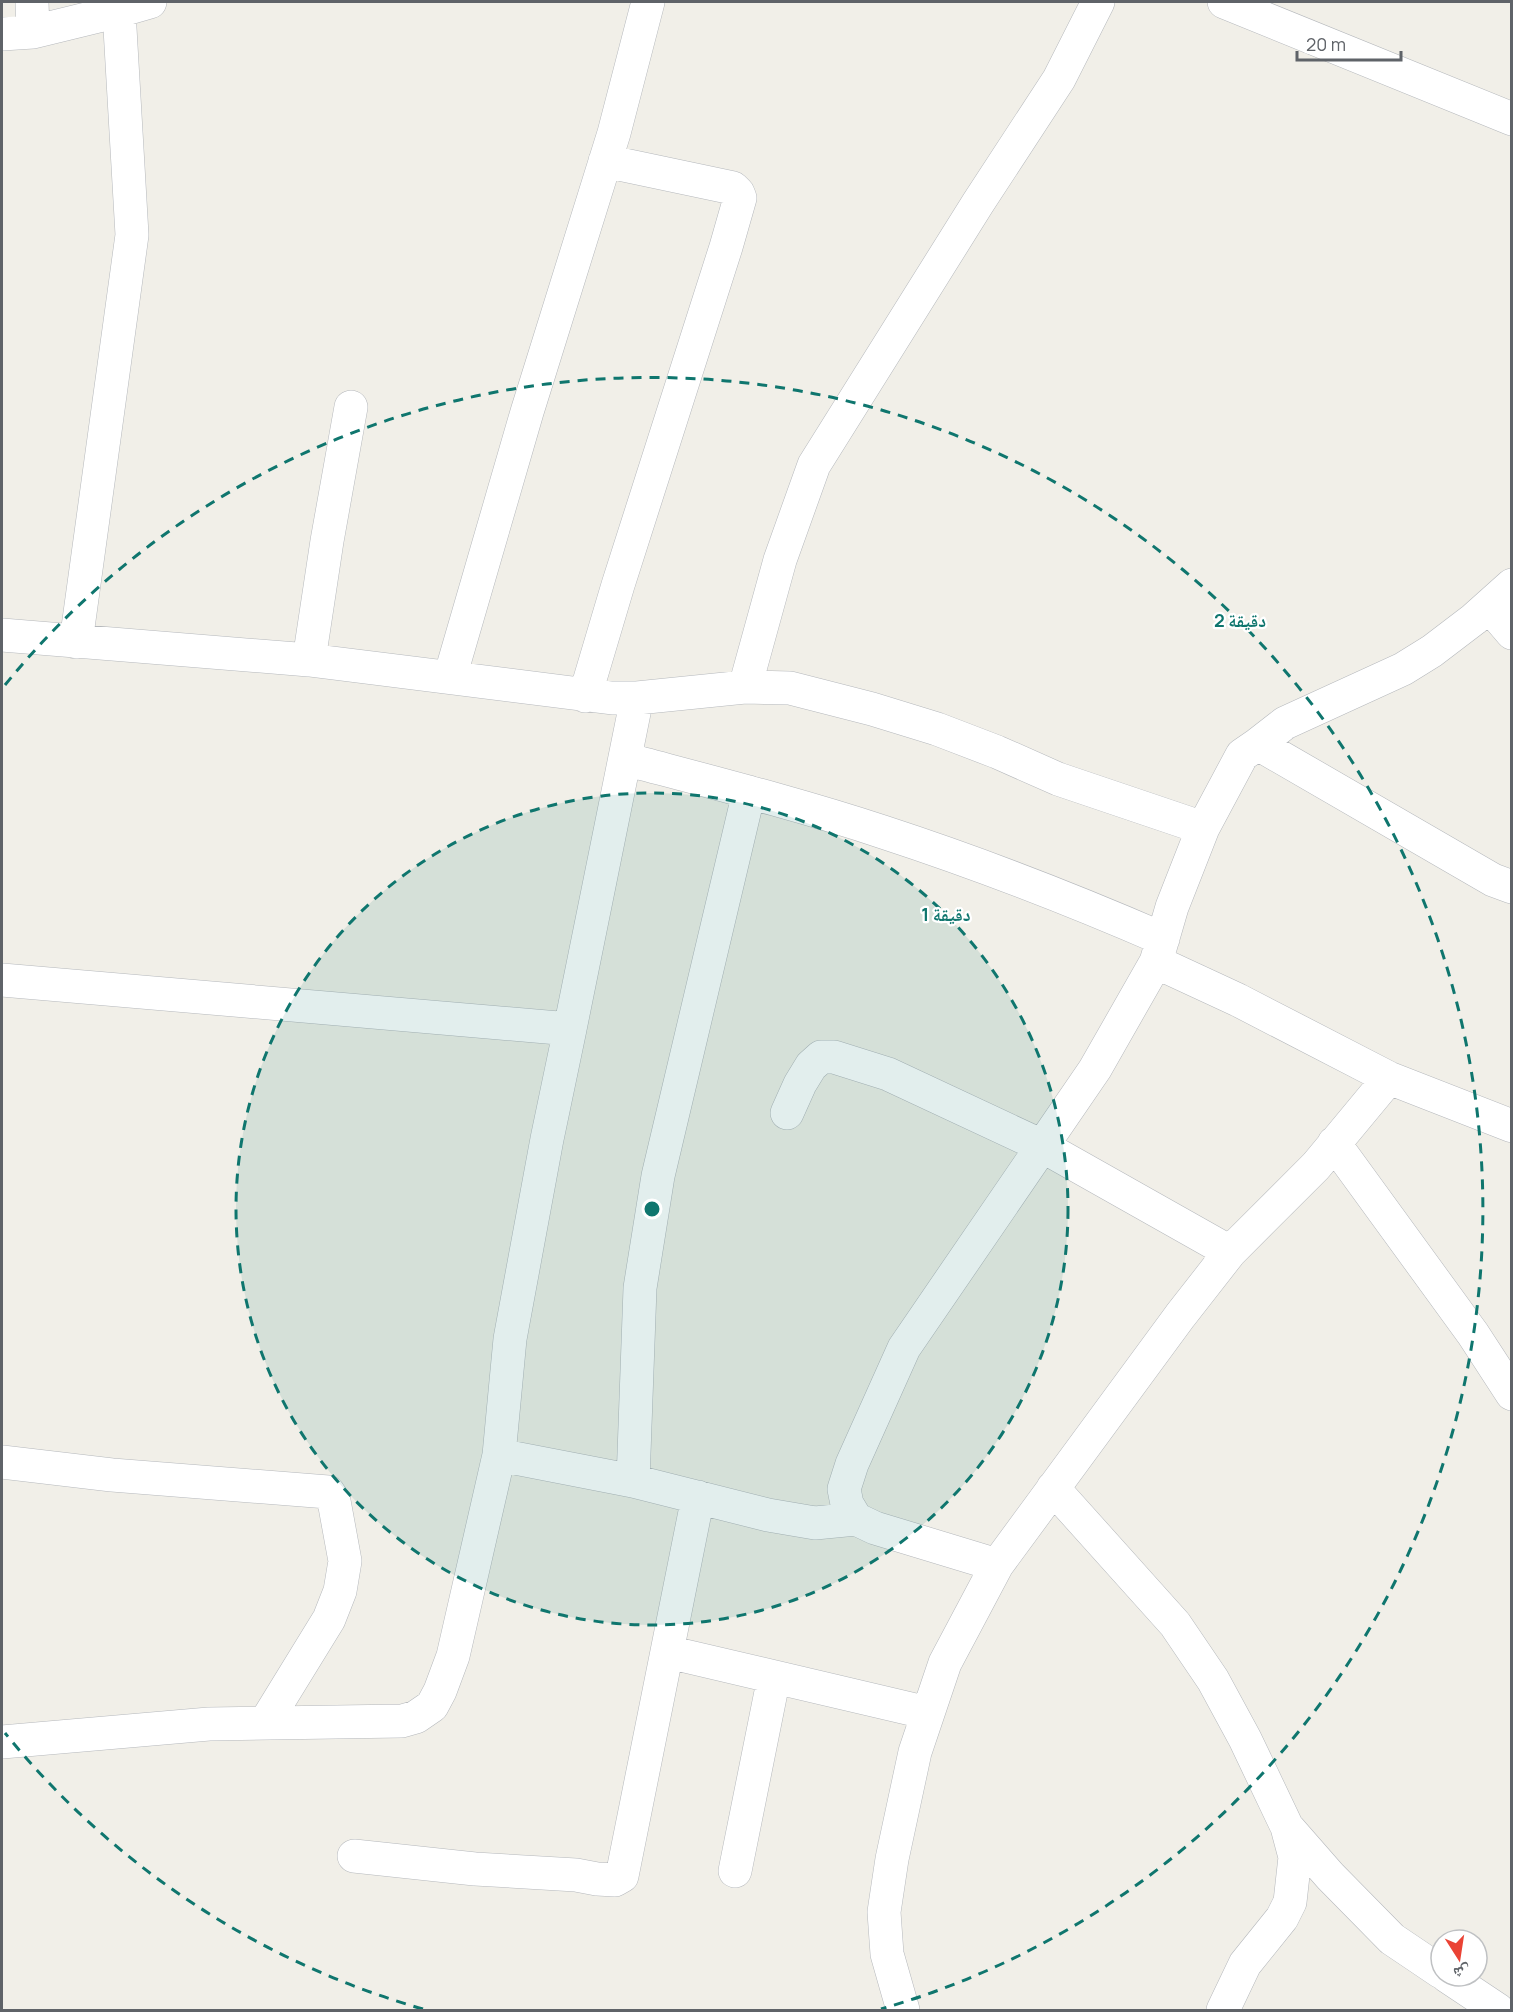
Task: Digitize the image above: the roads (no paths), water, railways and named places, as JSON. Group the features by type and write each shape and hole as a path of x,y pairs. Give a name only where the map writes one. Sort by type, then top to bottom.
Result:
{"street":[{"path":"450,677 527,412 605,161 648,2"},
{"path":"745,687 780,560 814,465 978,203 1059,79 1098,2"},
{"path":"1224,2 1512,119"},
{"path":"22,22 134,6 132,235 76,642"},
{"path":"585,696 740,198 733,188 605,161"},
{"path":"309,660 351,407"},
{"path":"856,1519 847,1504 844,1489 852,1464 904,1348 1095,1069 1160,950 1175,897 1203,828 1242,755 1285,723 1412,663 1432,651 1500,596 1512,633"},
{"path":"2,635 309,660 585,696 638,698 745,687 790,688 872,709 937,729 1058,778 1203,828"},
{"path":"2,1742 208,1724 402,1721 416,1717 432,1706 453,1656 499,1455 510,1339 547,1138 638,698"},
{"path":"1258,744 1493,880 1512,887"},
{"path":"625,759 882,831 1072,900 1160,950 1238,1000 1389,1078 1512,1126"},
{"path":"633,1480 640,1288 658,1176 749,792"},
{"path":"2,980 570,1029"},
{"path":"787,1113 811,1066 821,1057 834,1057 888,1074 1042,1146 1230,1252"},
{"path":"903,2010 887,1954 884,1912 892,1859 915,1752 945,1663 997,1565 1230,1252 1316,1166 1389,1078"},
{"path":"1334,1143 1473,1334 1512,1395"},
{"path":"499,1455 633,1480 768,1515 815,1523 856,1519 875,1528 997,1565"},
{"path":"2,1461 112,1475 328,1492 334,1500 345,1561 340,1591 329,1619 265,1723"},
{"path":"1053,1488 1175,1624 1213,1680 1287,1827 1295,1857 1290,1902 1282,1918 1245,1964 1223,2010"},
{"path":"354,1856 475,1869 576,1875 597,1879 615,1880 622,1876 698,1497"},
{"path":"668,1652 928,1713"},
{"path":"735,1871 774,1677"},
{"path":"1287,1827 1330,1876 1392,1939 1429,1964"},
{"path":"1465,1988 1498,2010"}]}
